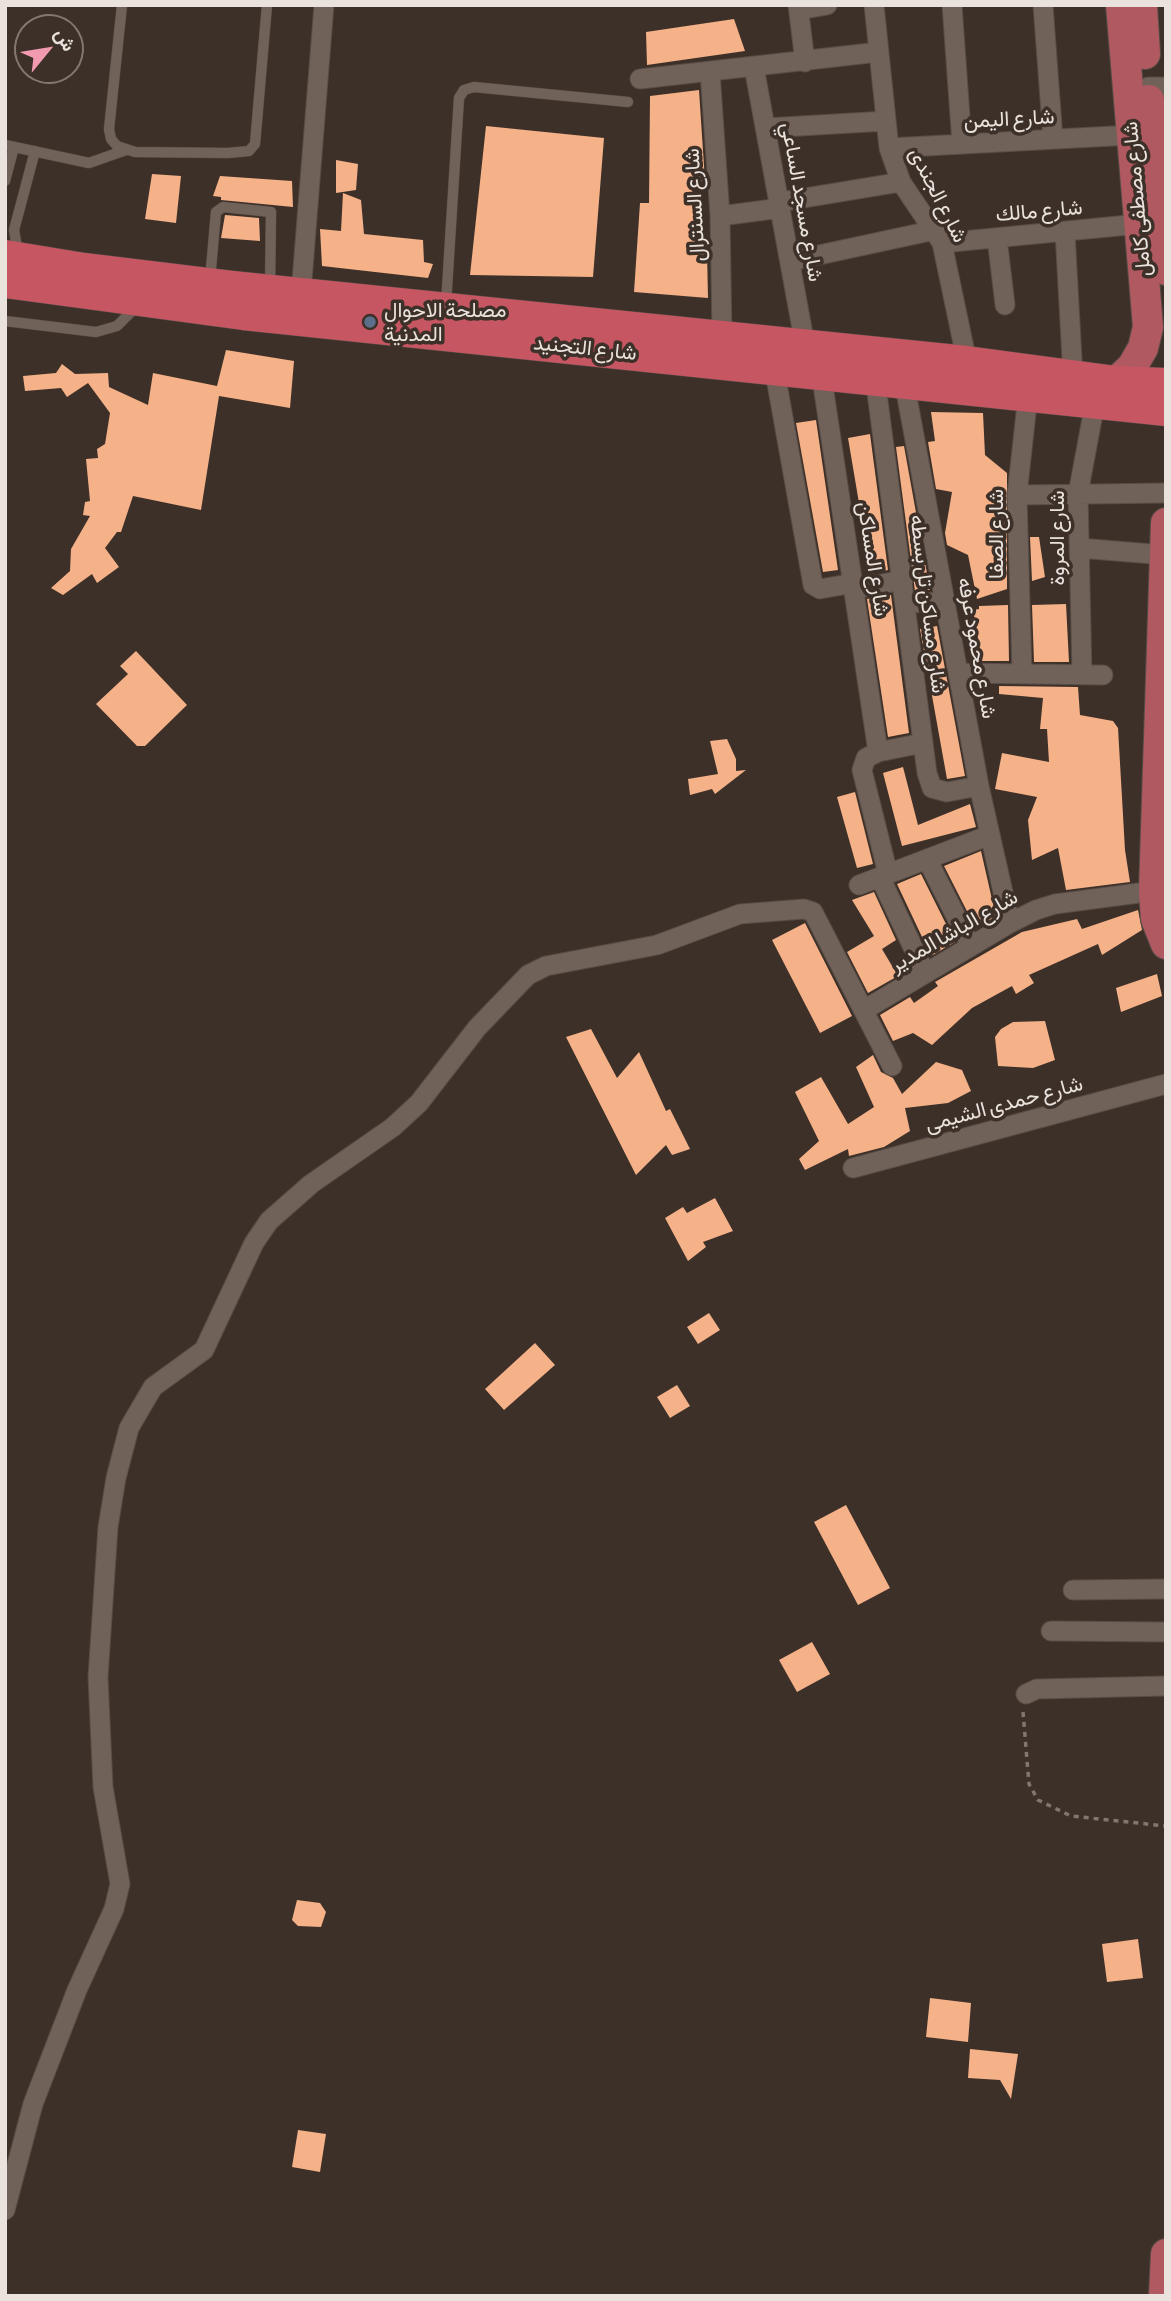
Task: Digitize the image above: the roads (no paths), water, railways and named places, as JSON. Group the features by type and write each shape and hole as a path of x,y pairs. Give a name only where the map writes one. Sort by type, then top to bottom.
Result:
{"highway":[{"name":"شارع التجنيد","path":"10,267 301,293 967,362 1073,377 1105,392 1166,410"},
{"name":"شارع التجنيد","path":"10,267 80,295 1028,395 1105,392 1166,384"}],"main road":[{"name":"شارع مصطفى كامل","path":"1121,5 1132,135 1156,214 1166,270"},
{"name":"شارع مصطفى كامل","path":"1105,392 1132,367 1143,348 1148,327 1156,214 1157,87 1142,5"},
{"path":"1166,523 1154,891 1156,919 1166,944"},
{"path":"1164,2296 1166,2254"}],"street":[{"path":"301,293 324,5"},
{"path":"805,62 799,8 828,5"},
{"name":"شارع الجندى","path":"874,5 889,148 901,181 939,236 967,362"},
{"path":"952,5 962,144"},
{"path":"1043,5 1053,139"},
{"path":"640,79 879,52"},
{"name":"شارع مسجد الساعي","path":"754,67 805,345"},
{"name":"شارع السنترال","path":"710,72 720,216 722,336"},
{"path":"766,128 886,121"},
{"name":"شارع اليمن","path":"889,148 1132,135"},
{"path":"720,216 901,181"},
{"name":"شارع مالك","path":"791,261 939,236 997,238 1065,232 1156,214"},
{"path":"1065,232 1073,377"},
{"path":"997,238 1005,305"},
{"path":"774,367 813,585 820,589 903,580"},
{"name":"شارع المساكن","path":"821,372 878,752"},
{"name":"شارع مساكن تل بسطه","path":"889,380 903,580 923,743 932,788 947,792 979,786"},
{"name":"شارع محمود عرفه","path":"889,380 946,602 979,786 1010,923"},
{"name":"شارع المروة","path":"1082,674 1077,494 1105,392"},
{"name":"شارع الصفا","path":"1022,673 1017,495 1028,395"},
{"path":"1017,495 1166,492"},
{"path":"1079,548 1165,555"},
{"path":"906,603 946,602"},
{"path":"959,673 1103,675"},
{"path":"923,743 878,752 866,758 862,770 884,876 925,973"},
{"path":"859,885 990,835"},
{"path":"928,859 971,946"},
{"name":"شارع الباشا المدير","path":"864,1010 1010,923 1055,904 1154,891"},
{"path":"5,2210 33,2104 71,2002 114,1909 121,1884 103,1787 97,1722 100,1601 116,1478 129,1427 153,1387 204,1350 254,1243 269,1221 311,1184 393,1127 410,1111 477,1028 528,975 546,966 657,945 740,914 804,909 813,912 892,1066"},
{"name":"شارع حمدى الشيمى","path":"853,1168 1166,1084"},
{"path":"1073,1590 1166,1589"},
{"path":"1051,1631 1166,1632"},
{"path":"1026,1694 1037,1689 1166,1686"}],"lane":[{"path":"122,5 109,129 117,146 127,150 229,153 252,148 256,138 267,5"},
{"path":"446,308 459,97 464,90 474,87 628,102"},
{"path":"5,181 9,146 89,163 127,150"},
{"path":"10,267 14,230 35,151"},
{"path":"210,284 216,212 223,207 271,212 270,290"},
{"path":"5,321 96,332 117,326 141,302"}],"place":[{"name":"مصلحة الاحوال المدنية","path":"370,322"}]}
